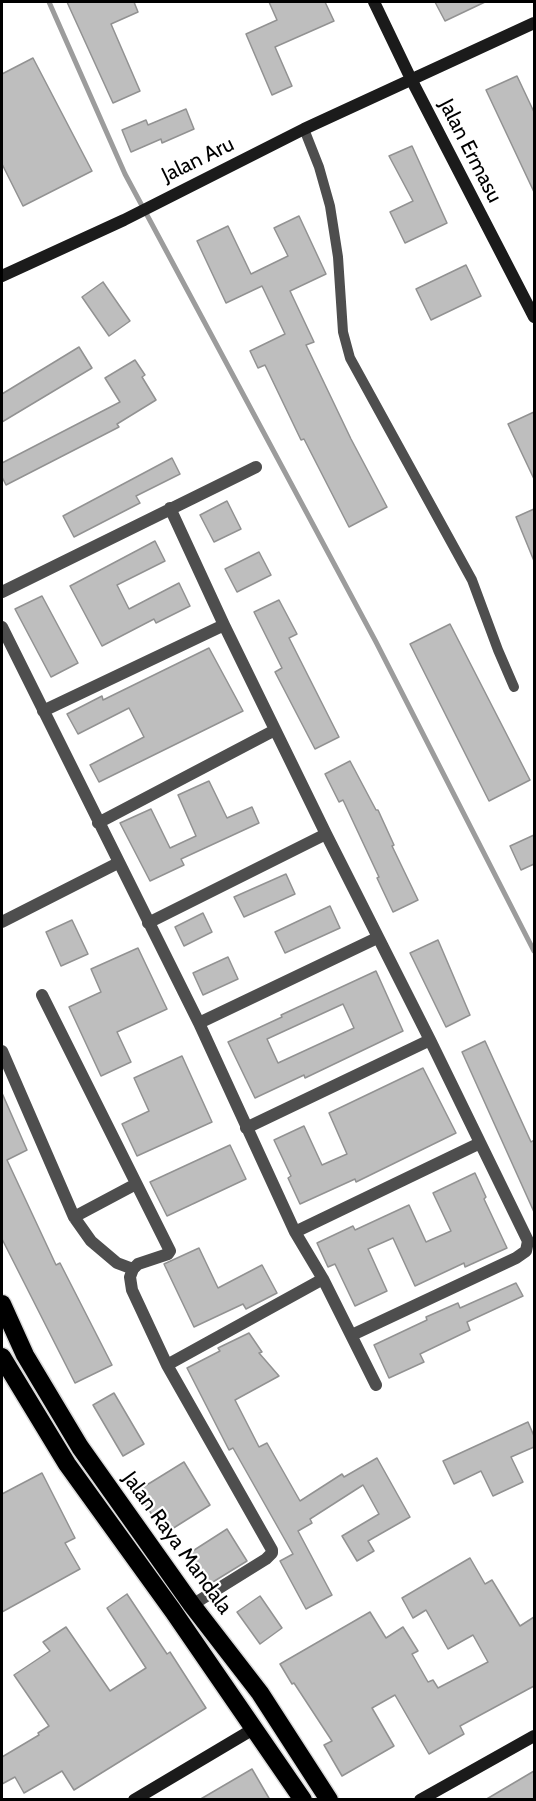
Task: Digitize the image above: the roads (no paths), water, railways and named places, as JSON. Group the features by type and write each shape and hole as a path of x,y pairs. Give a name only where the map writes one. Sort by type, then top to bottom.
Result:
{"highway":[{"name":"Jalan Raya Mandala","path":"2,1304 25,1355 80,1447 192,1605 260,1693 329,1800"},
{"name":"Jalan Raya Mandala","path":"2,1357 67,1464 255,1728 303,1800"}],"street":[{"name":"Jalan Ermasu","path":"374,2 411,79 534,317"},
{"name":"Jalan Aru","path":"2,276 124,220 304,129 534,23"},
{"path":"2,592 256,467"},
{"path":"170,508 275,730 528,1241 526,1251 516,1258 352,1335"},
{"path":"43,711 224,625"},
{"path":"2,627 200,1023 295,1232 323,1279 376,1385"},
{"path":"98,823 275,730"},
{"path":"148,923 326,834"},
{"path":"2,922 118,863"},
{"path":"200,1023 377,938"},
{"path":"42,995 170,1252 138,1264 130,1277 132,1290 167,1365 272,1550 266,1559 192,1605"},
{"path":"246,1128 430,1040"},
{"path":"2,1051 74,1217 91,1241 117,1263 133,1269"},
{"path":"295,1232 480,1143"},
{"path":"74,1217 136,1184"},
{"path":"167,1365 323,1279"},
{"path":"134,1800 255,1728"},
{"path":"420,1800 534,1736"}],"lane":[{"path":"304,129 319,167 330,206 338,257 343,332 350,358 472,580 514,687"}],"waterway":[{"path":"49,2 125,174 376,642 534,951"}]}
